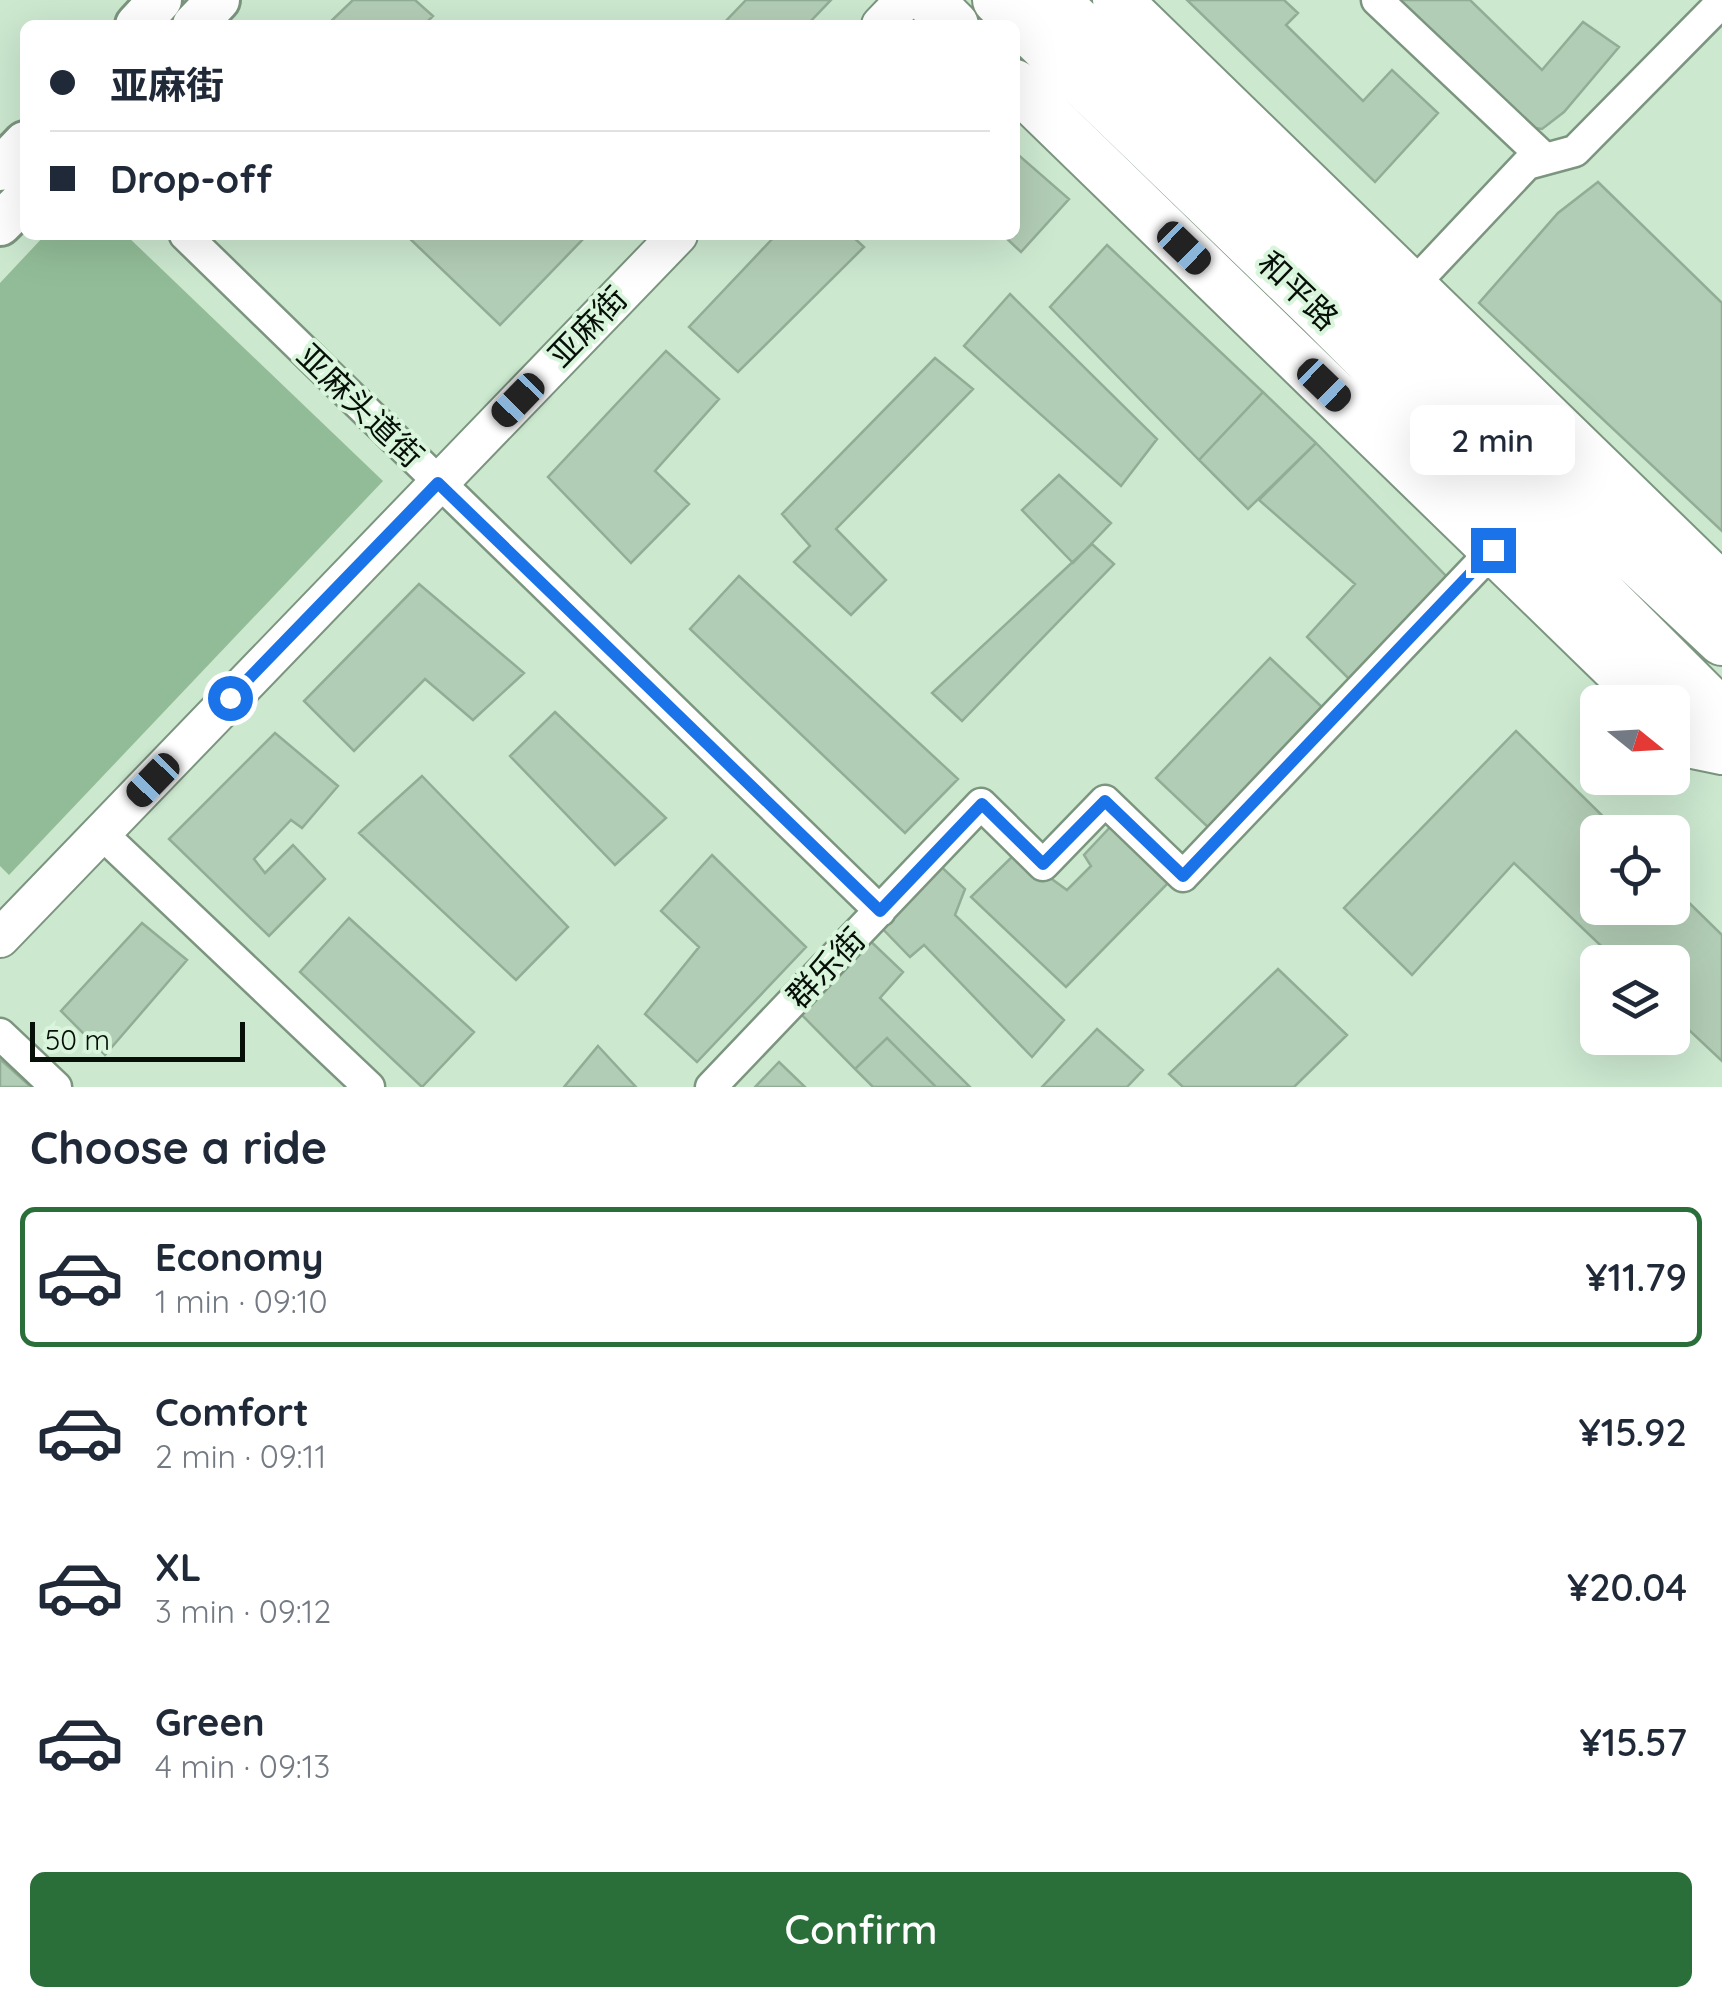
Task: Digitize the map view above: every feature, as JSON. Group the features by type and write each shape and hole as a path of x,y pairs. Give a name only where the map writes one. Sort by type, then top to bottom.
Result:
{"main road":[{"path":"142,20 160,0"},
{"path":"199,20 218,0"},
{"path":"929,0 949,20"},
{"name":"和平路","path":"997,0 1018,20"},
{"name":"和平路","path":"1055,0 1408,345 1722,641"},
{"path":"1117,0 1722,588"},
{"name":"和平路","path":"1020,22 1320,312 1722,714"},
{"name":"和平路","path":"1020,89 1633,685"},
{"path":"0,168 20,148"},
{"path":"0,224 20,204"},
{"path":"1562,491 1668,536"},
{"path":"1493,550 1601,594"},
{"path":"1690,740 1722,750"}],"street":[{"path":"886,20 905,0"},
{"path":"1378,0 1544,158"},
{"path":"1413,285 1527,164 1575,151 1722,2"},
{"name":"亚麻头道街","path":"190,240 880,911"},
{"name":"亚麻街","path":"4,926 101,834 673,240"},
{"name":"群乐街","path":"711,1087 982,804 1043,864 1105,801 1183,876 1493,550"},
{"path":"101,834 369,1087"},
{"path":"0,1034 56,1087"}],"green space":[{"path":"40,240 131,240 383,481 9,875 0,866 0,283"}],"building":[{"path":"353,0 415,0 433,16 429,20 332,20"},
{"path":"746,0 831,0 812,20 727,20"},
{"path":"1187,0 1284,0 1298,13 1286,25 1363,101 1392,70 1438,113 1375,182"},
{"path":"1395,0 1470,0 1542,70 1583,22 1619,47 1564,112 1542,129 1528,127"},
{"path":"1020,156 1069,199 1021,252 1008,240 1020,240"},
{"path":"1598,182 1722,303 1722,531 1479,303 1558,213"},
{"path":"411,240 582,240 500,325"},
{"path":"771,240 856,240 864,247 738,372 689,327"},
{"path":"1107,245 1263,392 1199,460 1050,307"},
{"path":"1010,294 1157,439 1121,486 964,346"},
{"path":"666,351 719,399 655,471 689,504 631,563 548,477"},
{"path":"935,358 973,389 836,529 886,580 851,615 794,562 810,546 782,514"},
{"path":"1263,392 1316,443 1248,509 1199,460"},
{"path":"1316,443 1451,581 1354,684 1307,637 1355,584 1259,500"},
{"path":"1059,475 1111,523 1073,563 1022,510"},
{"path":"1092,544 1114,564 962,721 932,693"},
{"path":"739,576 958,779 905,833 690,629"},
{"path":"419,584 524,673 473,720 425,679 354,751 304,701"},
{"path":"1270,658 1323,708 1210,829 1156,778"},
{"path":"555,712 666,818 615,865 510,756"},
{"path":"1516,731 1602,815 1580,815 1580,925 1690,925 1690,904 1722,935 1722,1061 1690,1031 1690,945 1600,945 1514,863 1412,975 1344,908"},
{"path":"275,733 338,786 302,828 291,820 254,859 265,873 293,845 325,879 269,936 169,839"},
{"path":"422,776 568,927 516,980 359,833"},
{"path":"1114,823 1173,878 1066,987 971,897 1016,853 1067,890 1091,866 1084,855"},
{"path":"712,855 806,947 697,1062 645,1014 699,947 661,911"},
{"path":"933,859 965,889 955,915 1064,1020 1032,1057 924,945 910,957 875,921"},
{"path":"349,918 474,1032 422,1087 300,972"},
{"path":"142,923 187,960 105,1055 61,1011"},
{"path":"864,935 903,972 880,998 970,1087 936,1087 887,1038 855,1069 794,1007"},
{"path":"1278,969 1347,1035 1294,1087 1183,1087 1169,1074"},
{"path":"1097,1029 1143,1070 1127,1087 1042,1087"},
{"path":"887,1038 936,1087 873,1087 855,1069"},
{"path":"598,1046 636,1087 564,1087"},
{"path":"0,1059 31,1087 0,1087"},
{"path":"779,1062 805,1087 755,1087"}],"route":[{"path":"230,698 438,483 880,911 982,804 1043,864 1105,801 1183,876 1493,550"}]}
